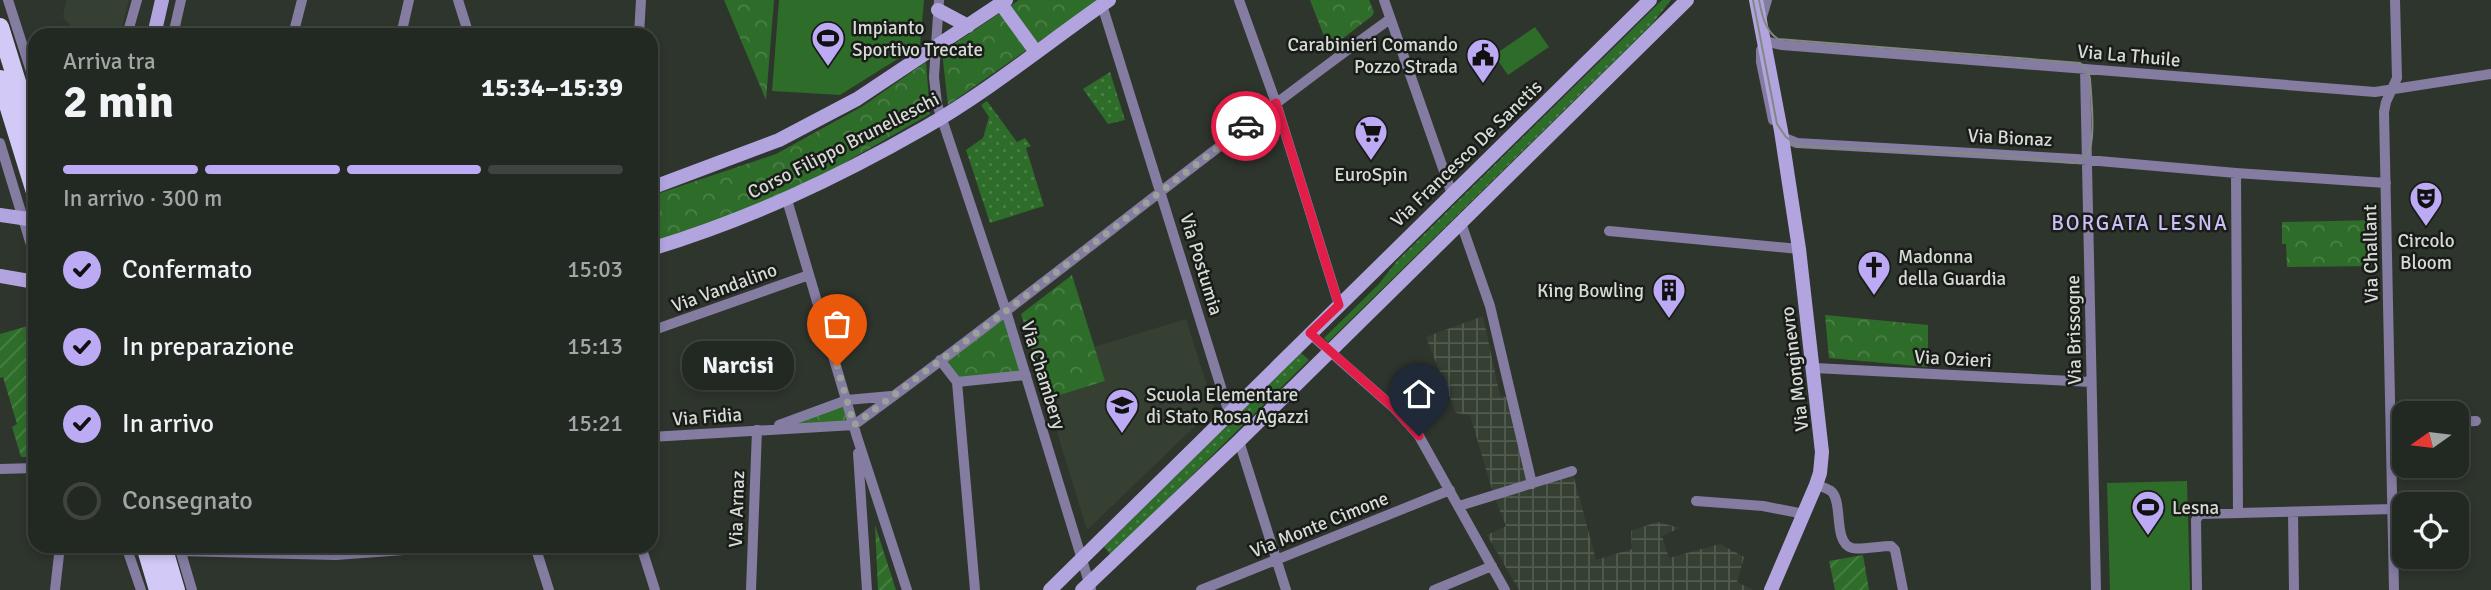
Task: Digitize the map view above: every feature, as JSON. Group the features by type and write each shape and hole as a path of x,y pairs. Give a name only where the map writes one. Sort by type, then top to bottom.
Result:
{"main road":[{"path":"156,28 162,0"},
{"name":"Via Francesco De Sanctis","path":"1050,590 1650,0"},
{"path":"1087,588 1687,0"},
{"name":"Via Monginevro","path":"1756,0 1782,137 1799,248 1822,452 1821,473 1771,590"},
{"path":"1004,2 1036,52"},
{"name":"Corso Filippo Brunelleschi","path":"658,185 779,140 857,99 1004,2"},
{"name":"Corso Filippo Brunelleschi","path":"658,247 713,230 787,200 941,117 1105,2"},
{"path":"939,5 968,26"},
{"path":"0,27 28,117"},
{"path":"0,79 28,169"},
{"path":"0,215 28,219"},
{"path":"0,276 28,281"},
{"path":"147,553 158,590"},
{"path":"165,553 176,590"}],"street":[{"path":"8,0 28,62"},
{"path":"129,28 137,0"},
{"path":"175,28 181,0"},
{"path":"295,28 302,0"},
{"path":"403,28 409,0"},
{"path":"458,0 468,28"},
{"path":"639,28 641,0"},
{"path":"1239,0 1276,103 1339,305"},
{"path":"1384,0 1452,194"},
{"name":"Via Monginevro","path":"1766,0 1760,23 1763,73 1774,124 1782,137"},
{"name":"Via Challant","path":"2392,424 2384,112 2397,78 2395,0"},
{"name":"Via Postumia","path":"1105,2 1229,413"},
{"name":"Via Chambery","path":"939,5 934,77 941,117 1026,375 1082,558 1087,588"},
{"path":"854,425 1390,19"},
{"name":"Via La Thuile","path":"1764,41 1782,45 2375,92 2491,74"},
{"name":"Via Brissogne","path":"2085,69 2096,590"},
{"name":"Via Bionaz","path":"1782,137 1797,143 2087,160 2386,183"},
{"path":"0,143 28,216"},
{"path":"2236,173 2238,513"},
{"path":"787,200 857,436 907,590"},
{"path":"1461,223 1490,306 1532,485"},
{"path":"1609,231 1799,248"},
{"name":"Via Vandalino","path":"658,329 809,275"},
{"path":"1310,333 1394,408 1419,436 1505,590"},
{"path":"940,360 957,382 975,590"},
{"name":"Via Ozieri","path":"1814,368 2091,382"},
{"path":"957,382 1026,375"},
{"name":"Via Fidia","path":"762,430 847,400 892,396"},
{"path":"2469,421 2476,421"},
{"name":"Via Fidia","path":"658,437 854,425"},
{"name":"Via Arnaz","path":"751,590 762,430"},
{"path":"857,436 867,590"},
{"path":"1239,440 1286,590"},
{"path":"0,469 28,468"},
{"path":"1459,506 1572,471"},
{"path":"1816,485 1829,489 1835,497 1841,535 1846,545 1854,549 1891,546 1895,550 1903,590"},
{"name":"Via Monte Cimone","path":"1201,590 1450,490"},
{"path":"1696,501 1763,506 1804,514"},
{"path":"2197,590 2196,520 2200,514 2392,509"},
{"path":"2293,512 2294,590"},
{"path":"55,590 59,553"},
{"path":"128,553 141,590"},
{"path":"181,553 192,590"},
{"path":"283,553 362,553"},
{"path":"537,553 549,590"},
{"path":"643,553 655,590"},
{"path":"1434,590 1492,566"},
{"name":"Via Challant","path":"2394,569 2394,590"}],"shaded area":[{"path":"66,0 129,0 122,28 72,28 63,17"},
{"path":"1483,316 1500,396 1507,397 1529,482 1493,493 1470,415 1456,413 1426,337"},
{"name":"Scuola Elementare di Stato Rosa Agazzi","path":"1186,319 1214,408 1087,530 1047,399 1105,381 1094,347"},
{"path":"1573,474 1596,560 1632,549 1631,531 1657,522 1680,528 1662,536 1669,558 1720,544 1744,557 1737,582 1753,590 1519,590 1487,535 1506,526 1495,498"}],"green space":[{"path":"724,0 774,0 766,100"},
{"name":"Impianto Sportivo Trecate","path":"779,0 924,0 920,45 840,95 772,91"},
{"path":"1019,0 1098,0 948,105 942,52"},
{"path":"1310,0 1369,0 1374,12 1329,49"},
{"path":"1662,0 1671,0 1652,24 1328,342 1324,338 1378,285 1397,261"},
{"path":"1535,27 1549,47 1508,75 1494,55"},
{"path":"926,62 930,114 788,195 658,241 658,194 776,154 863,106"},
{"path":"1110,72 1125,120 1108,124 1083,89"},
{"path":"987,101 1017,142 1025,138 1031,146 1026,148 1044,206 990,223 966,150 983,138 989,117 981,105"},
{"path":"2375,220 2376,266 2287,267 2286,244 2282,244 2282,222"},
{"path":"1072,275 1105,381 1047,399 1021,314"},
{"path":"1006,311 1026,375 957,382 940,360"},
{"path":"1825,315 1928,325 1928,367 1829,358"},
{"path":"28,326 28,457 21,457 12,427 17,424 3,377 0,378 0,334"},
{"path":"1301,353 1309,360 1111,555 1104,547"},
{"path":"847,400 854,425 799,428 797,418"},
{"name":"Lesna","path":"2187,481 2190,590 2110,590 2107,483"},
{"path":"875,525 896,590 878,590"},
{"path":"1863,555 1869,590 1835,590 1829,561"}],"tram line":[{"path":"1753,0 1777,124 1786,137 1798,146 1983,154 2074,163 2082,160 2088,153 2092,128 2090,79 2087,69 2080,63 1778,39 1767,27 1759,0"}],"way so far":[{"path":"837,366 854,425 1246,126"}],"place":[{"name":"Impianto Sportivo Trecate","path":"828,68"},
{"name":"Carabinieri Comando Pozzo Strada","path":"1483,85"},
{"name":"EuroSpin","path":"1371,162"},
{"name":"Circolo Bloom","path":"2426,228"},
{"name":"Madonna della Guardia","path":"1874,297"},
{"name":"King Bowling","path":"1669,320"},
{"name":"Narcisi","path":"837,366"},
{"name":"Scuola Elementare di Stato Rosa Agazzi","path":"1122,435"},
{"name":"Lesna","path":"2148,537"}],"district":[{"name":"BORGATA LESNA","path":"2140,223"}],"route":[{"path":"1246,126 1276,103 1339,305 1310,333 1394,408 1419,436"}]}
